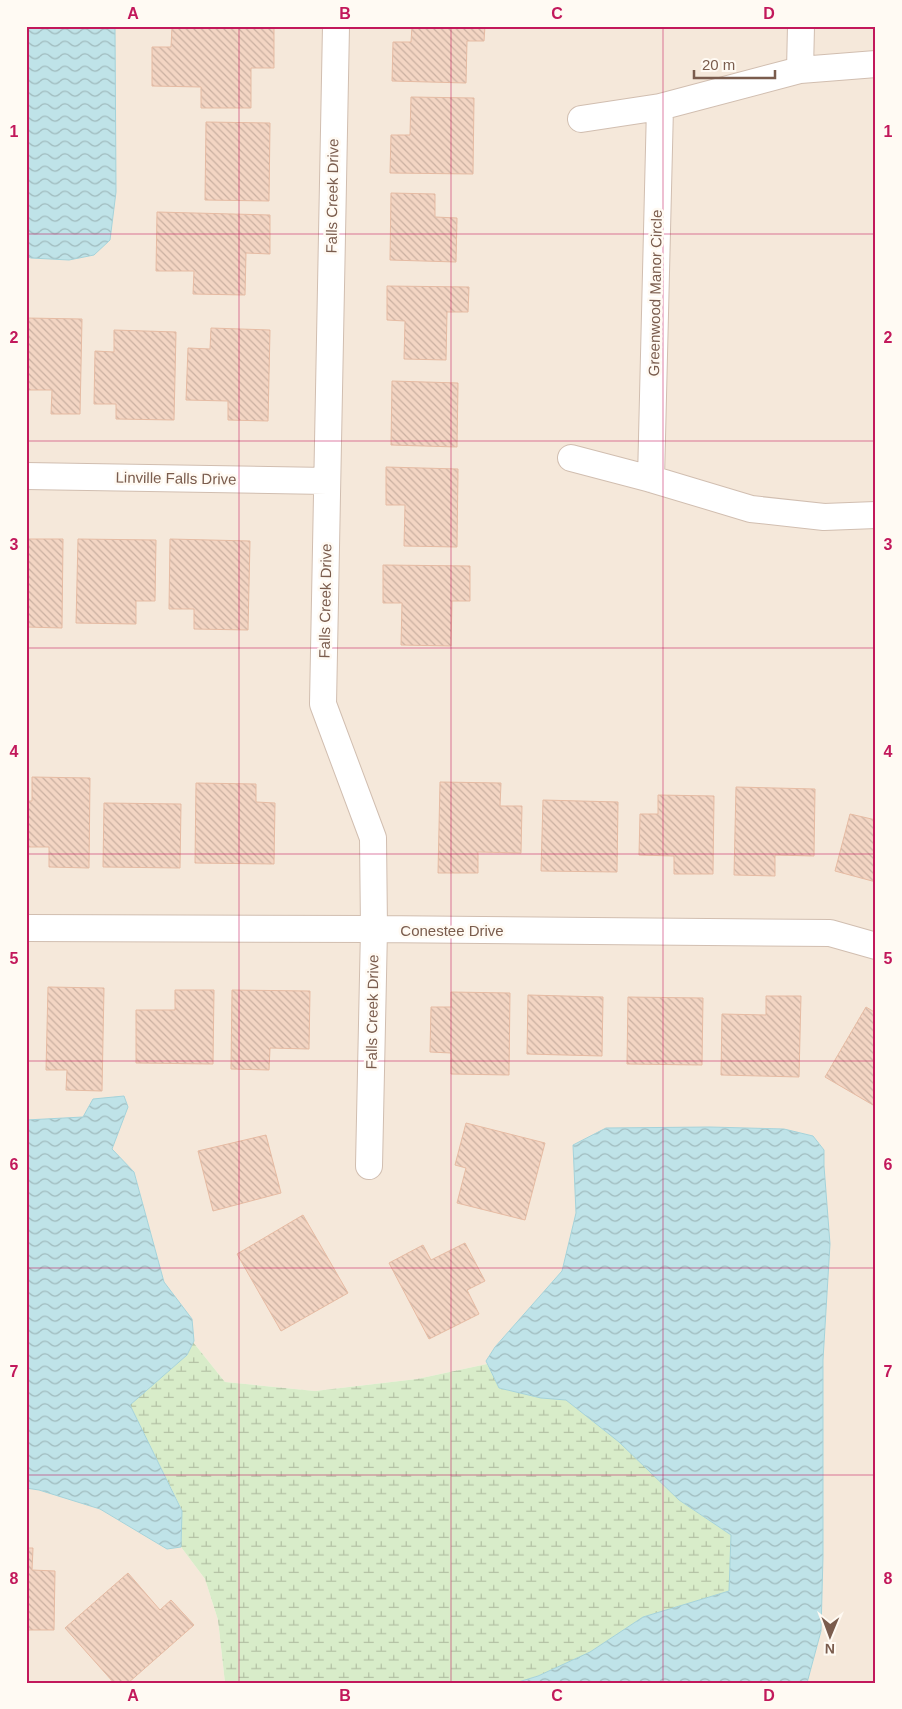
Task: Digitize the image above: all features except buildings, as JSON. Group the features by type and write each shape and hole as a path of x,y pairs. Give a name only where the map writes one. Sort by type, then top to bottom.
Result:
{"street":[{"name":"Falls Creek Drive","path":"336,26 323,704 373,838 374,929 369,1166"},
{"path":"800,70 801,26"},
{"path":"581,119 660,107 800,70 876,64"},
{"name":"Greenwood Manor Circle","path":"650,479 660,107"},
{"path":"571,458 751,509 824,517 876,515"},
{"name":"Linville Falls Drive","path":"26,476 326,481"},
{"name":"Conestee Drive","path":"26,928 830,933 876,946"}],"shaded area":[{"path":"115,26 876,26 876,1683 807,1683 821,1631 823,1360 830,1244 824,1150 813,1136 784,1129 710,1127 573,1145 577,1213 562,1271 495,1347 486,1361 487,1364 417,1379 315,1391 225,1382 193,1342 192,1319 164,1282 134,1172 112,1149 117,1136 83,1117 26,1120 26,256 31,258 69,260 94,255 110,240 116,192"},
{"path":"26,1488 39,1490 100,1509 167,1549 181,1547 205,1579 218,1620 225,1683 26,1683"}],"green space":[{"path":"193,1342 225,1382 315,1391 417,1379 487,1364 499,1388 541,1398 566,1400 619,1442 679,1500 731,1535 729,1591 643,1617 590,1652 538,1676 515,1683 225,1683 218,1620 205,1579 181,1547 182,1510 130,1405 187,1355"}],"water":[{"path":"26,26 115,26 116,192 110,240 94,255 69,260 31,258 26,256"},
{"path":"124,1096 128,1107 112,1149 134,1172 164,1282 192,1319 194,1341 187,1355 130,1405 182,1511 181,1547 167,1549 100,1509 39,1490 26,1488 26,1120 83,1117 93,1099"},
{"path":"710,1127 784,1129 813,1136 824,1150 830,1244 823,1360 821,1631 807,1683 515,1683 538,1676 590,1652 643,1617 729,1591 731,1535 679,1500 619,1442 566,1400 541,1398 499,1388 486,1361 495,1347 562,1271 576,1213 573,1145 606,1128"}]}
